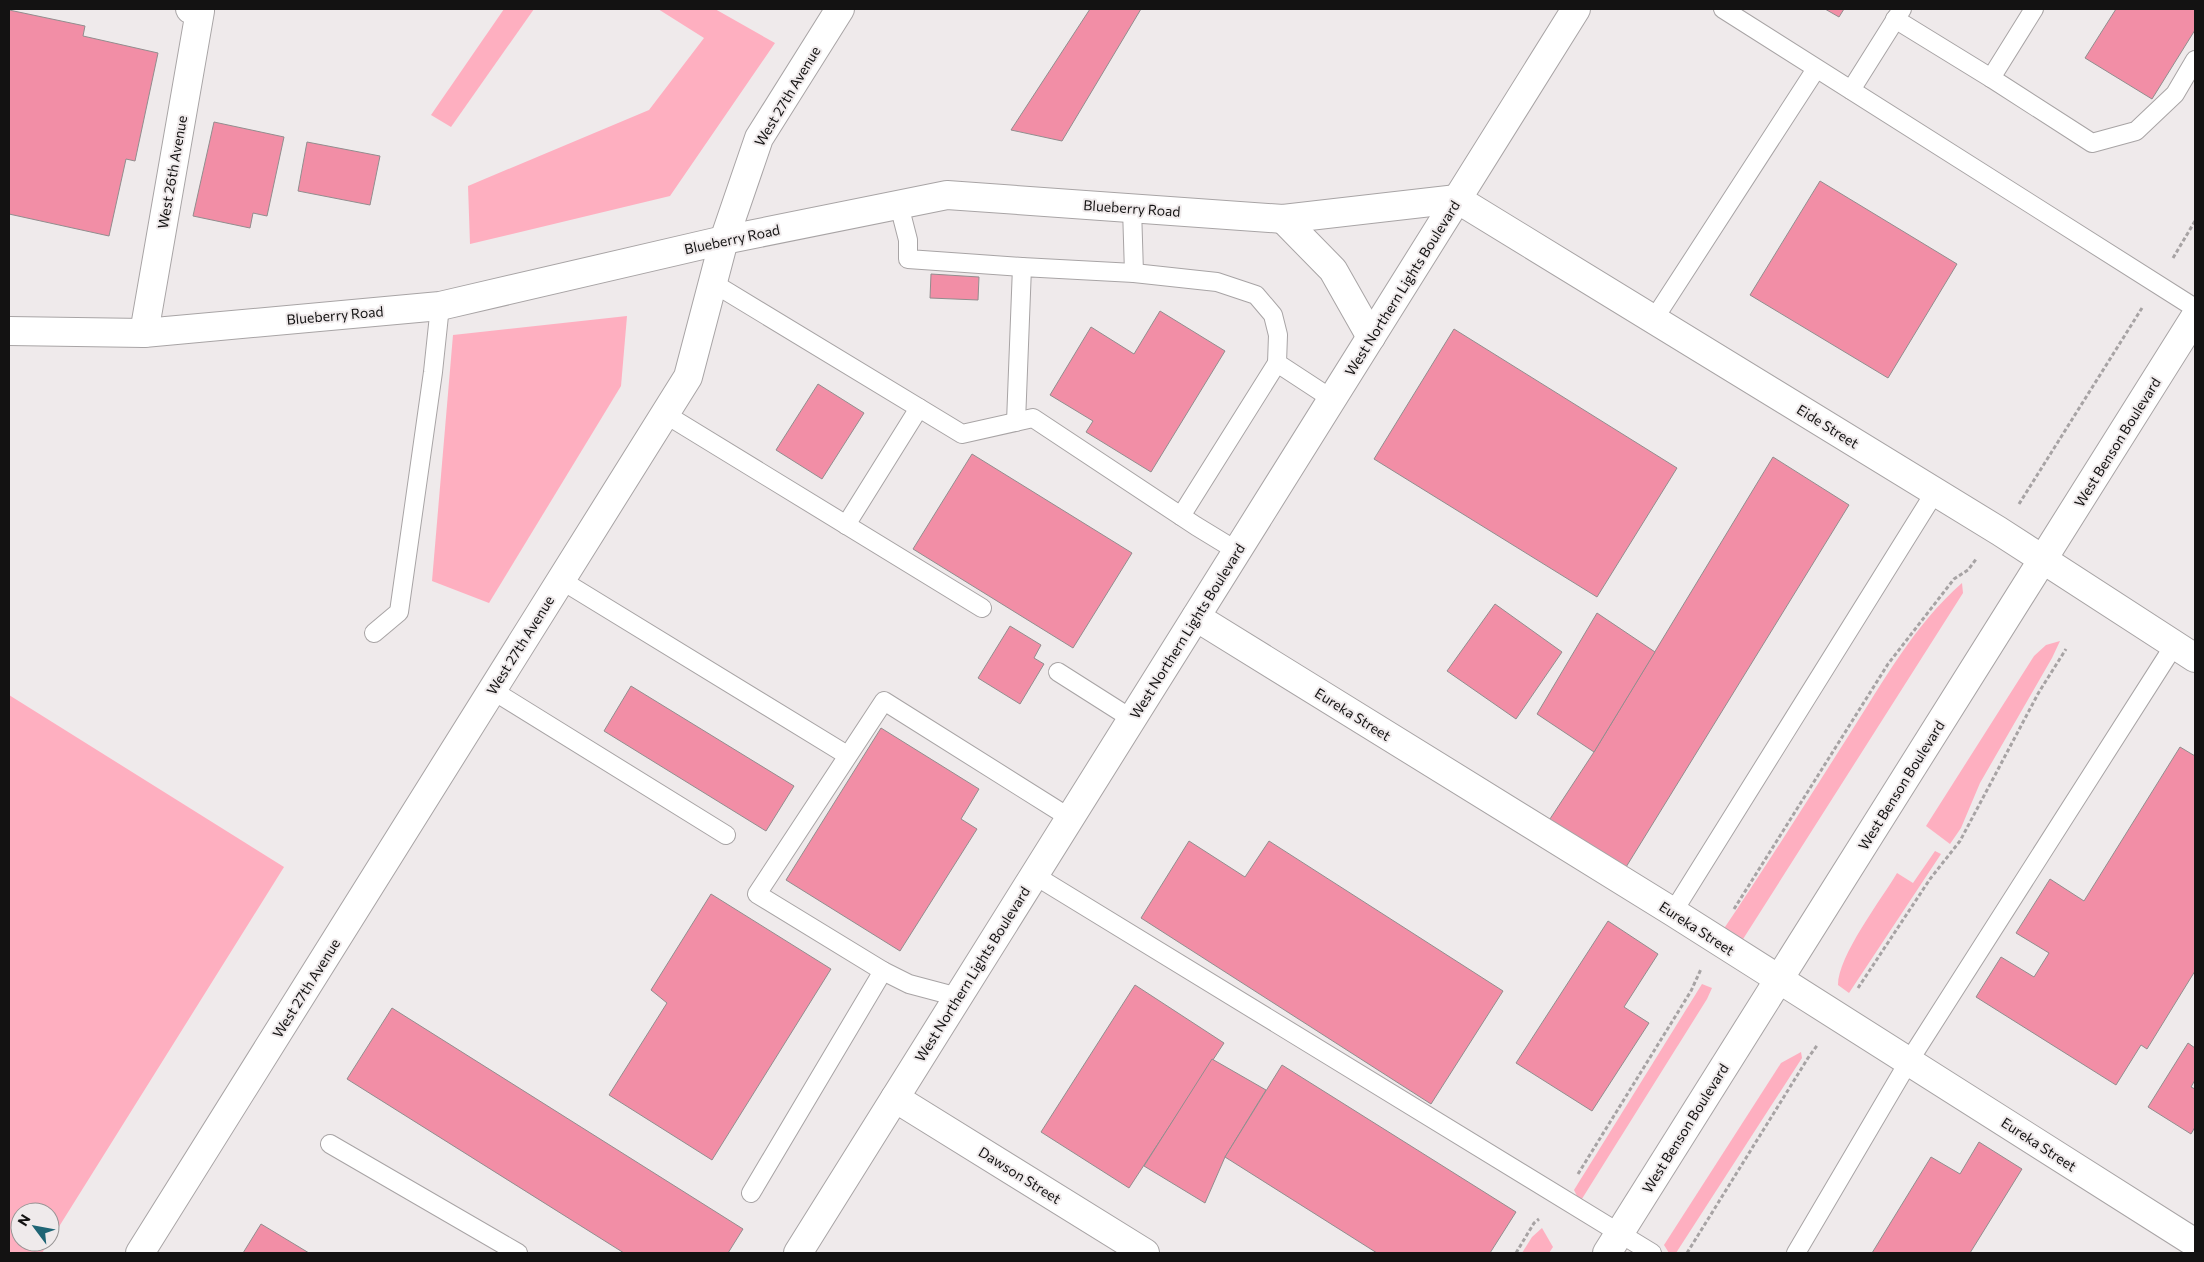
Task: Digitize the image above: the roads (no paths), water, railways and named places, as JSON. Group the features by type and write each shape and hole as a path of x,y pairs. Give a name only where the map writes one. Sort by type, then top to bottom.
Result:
{"street":[{"name":"West 27th Avenue","path":"140,1253 688,377 724,240 759,138 840,9"},
{"name":"West Northern Lights Boulevard","path":"798,1253 1576,9"},
{"name":"West 26th Avenue","path":"144,333 195,10"},
{"name":"Blueberry Road","path":"9,331 144,333 440,306 724,240 946,195 1283,219 1457,199"},
{"name":"Eide Street","path":"1457,199 1999,530 2185,651"},
{"path":"1283,219 1333,270 1371,337"},
{"name":"West Benson Boulevard","path":"1613,1243 2195,317"},
{"name":"Eureka Street","path":"1196,618 1673,912 2195,1243"},
{"name":"Dawson Street","path":"895,1098 1145,1253"}],"lane":[{"path":"1723,9 2195,308"},
{"path":"1992,78 2034,9"},
{"path":"1851,90 1898,14 2092,143 2136,131 2175,94 2195,60"},
{"path":"1654,319 1816,68"},
{"path":"899,205 908,240 908,259 1134,273 1216,282 1256,295 1272,315 1278,335 1277,363 1181,516"},
{"path":"1132,208 1134,273"},
{"path":"1016,422 1022,267"},
{"path":"713,284 962,434 1034,418 1237,551"},
{"path":"374,633 399,612 433,372 440,306"},
{"path":"1277,363 1332,399"},
{"path":"846,525 920,408"},
{"path":"665,414 982,608"},
{"path":"1673,912 1935,492"},
{"path":"561,580 847,756"},
{"path":"1796,1253 1909,1061 2185,651"},
{"path":"1058,672 1132,719"},
{"path":"492,690 726,835"},
{"path":"958,997 910,984 883,971 757,894 884,701 1070,818"},
{"path":"1034,875 1567,1202 1613,1243 1652,1253"},
{"path":"751,1193 883,971"},
{"path":"330,1144 518,1253"}]}
